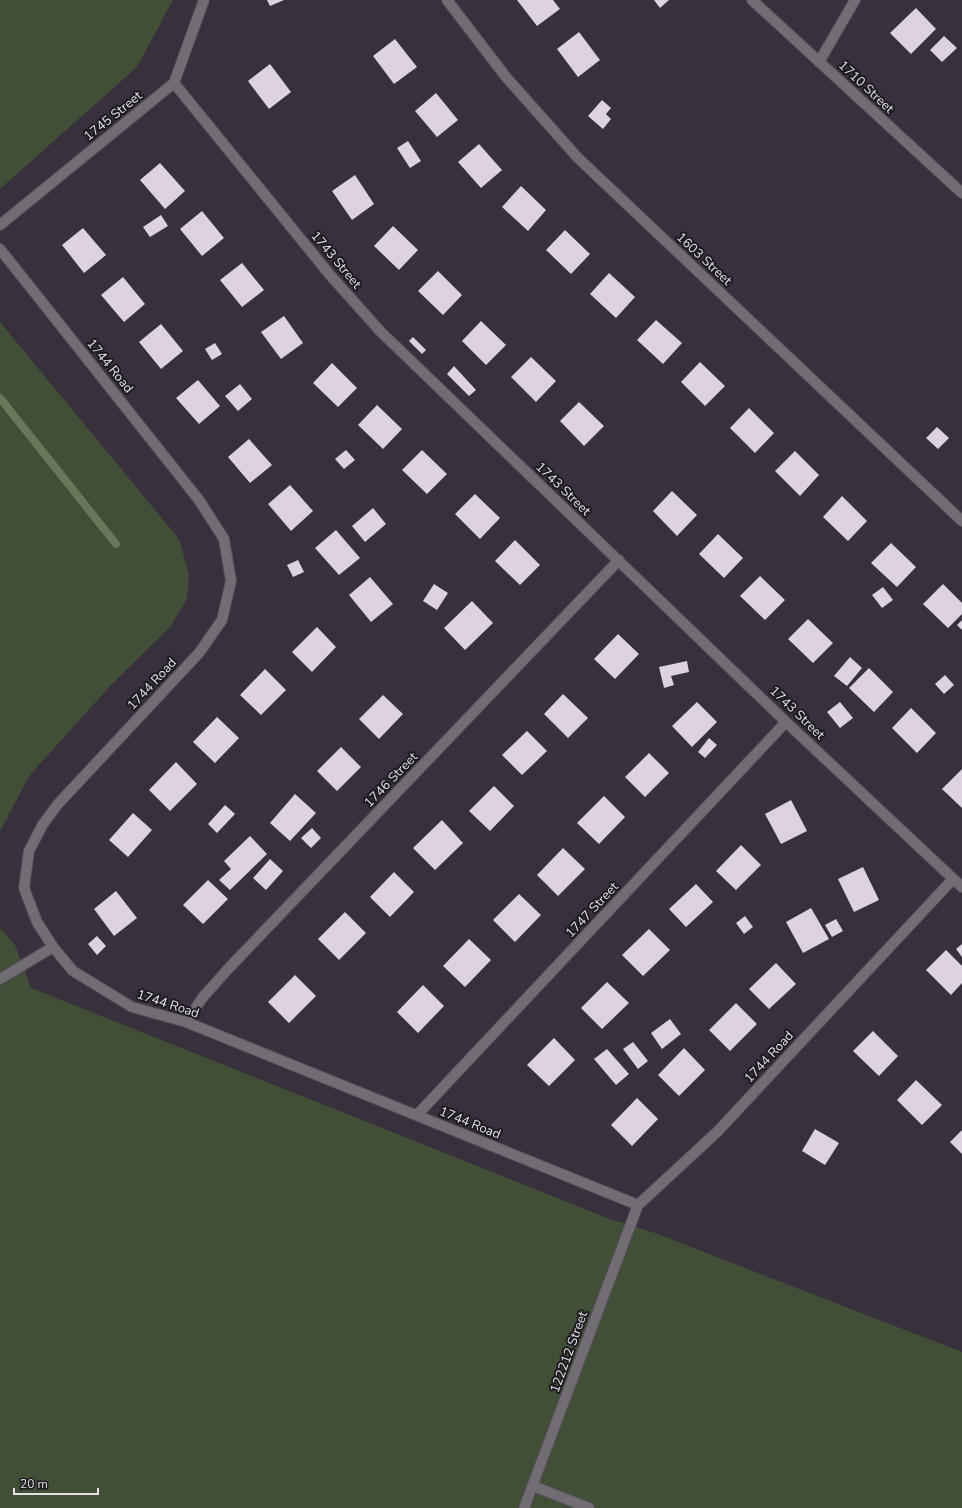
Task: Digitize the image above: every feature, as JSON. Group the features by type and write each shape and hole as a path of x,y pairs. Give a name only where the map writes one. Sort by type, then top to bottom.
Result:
{"street":[{"path":"174,83 204,0"},
{"name":"1603 Street","path":"447,0 506,77 578,158 962,521"},
{"name":"1710 Street","path":"752,0 962,193"},
{"path":"819,62 855,0"},
{"name":"1745 Street","path":"0,225 174,83"},
{"name":"1743 Street","path":"174,83 330,275 381,332 786,722 962,887"},
{"name":"1744 Road","path":"0,249 199,500 224,539 231,581 222,620 199,653 58,804 43,824 30,851 24,888 37,922 53,947 73,971 132,1007 186,1022 638,1205 716,1132 953,879"},
{"name":"1746 Street","path":"186,1022 203,997 228,969 619,560"},
{"name":"1747 Street","path":"417,1116 786,722"},
{"path":"0,979 53,947"},
{"name":"122212 Street","path":"524,1508 638,1205"},
{"path":"533,1486 589,1508"}],"green space":[{"path":"0,0 173,0 137,67 0,189"},
{"path":"0,322 179,539 189,574 187,599 171,626 111,685 30,775 0,831"},
{"path":"0,928 15,945 31,988 610,1219 655,1233 962,1352 962,1508 0,1508"}],"building":[{"path":"267,0 284,0 270,6"},
{"path":"517,0 553,0 560,9 537,26"},
{"path":"654,0 669,0 660,8"},
{"path":"916,8 936,29 911,54 890,33"},
{"path":"579,32 600,60 578,77 557,49"},
{"path":"944,36 957,48 942,62 930,50"},
{"path":"395,39 417,67 394,84 373,56"},
{"path":"270,64 291,92 269,109 248,81"},
{"path":"436,93 458,120 437,137 415,111"},
{"path":"602,100 611,108 606,114 611,119 603,129 588,116"},
{"path":"408,141 421,161 410,168 397,148"},
{"path":"479,144 502,170 481,188 458,162"},
{"path":"160,163 185,191 165,209 140,180"},
{"path":"355,175 374,204 352,220 332,191"},
{"path":"521,186 546,210 528,231 502,207"},
{"path":"202,211 224,238 202,256 180,229"},
{"path":"161,215 168,226 150,237 143,227"},
{"path":"393,226 418,250 399,270 374,246"},
{"path":"83,228 106,255 84,273 62,245"},
{"path":"565,230 590,254 571,274 546,250"},
{"path":"242,263 264,290 242,307 220,280"},
{"path":"438,271 462,295 443,315 418,291"},
{"path":"609,273 635,297 616,318 590,294"},
{"path":"123,277 145,304 124,322 101,295"},
{"path":"284,316 303,343 281,359 261,332"},
{"path":"656,320 682,343 663,364 637,340"},
{"path":"481,321 506,345 486,365 462,341"},
{"path":"161,324 183,351 161,369 139,342"},
{"path":"413,337 426,350 422,354 409,341"},
{"path":"215,343 222,354 212,360 205,349"},
{"path":"531,357 556,381 536,402 511,377"},
{"path":"700,362 725,386 705,406 681,382"},
{"path":"332,363 357,388 338,407 313,383"},
{"path":"454,366 476,390 469,396 447,374"},
{"path":"198,380 220,406 199,424 176,398"},
{"path":"240,384 252,399 238,411 225,396"},
{"path":"579,402 604,426 584,446 560,421"},
{"path":"377,405 402,429 383,449 358,425"},
{"path":"749,408 774,433 755,453 730,428"},
{"path":"937,427 949,438 938,449 926,438"},
{"path":"249,439 272,465 250,483 228,457"},
{"path":"346,450 355,460 344,469 335,459"},
{"path":"422,450 447,474 427,494 402,470"},
{"path":"795,451 819,475 800,496 775,471"},
{"path":"290,485 313,511 291,531 268,504"},
{"path":"672,491 697,515 677,536 653,511"},
{"path":"475,494 500,518 480,539 455,514"},
{"path":"842,496 867,521 848,541 823,517"},
{"path":"373,508 386,524 365,542 352,526"},
{"path":"336,530 360,558 339,575 315,548"},
{"path":"718,534 743,558 724,578 699,554"},
{"path":"515,540 540,565 520,585 495,561"},
{"path":"891,543 916,567 897,587 871,563"},
{"path":"298,560 304,572 293,577 287,565"},
{"path":"760,576 785,600 765,620 740,596"},
{"path":"370,577 393,604 371,622 349,595"},
{"path":"434,584 448,593 437,610 423,601"},
{"path":"943,584 962,603 962,614 948,628 923,604"},
{"path":"883,587 893,600 882,608 872,595"},
{"path":"472,601 493,623 465,650 444,628"},
{"path":"808,619 833,643 813,663 788,639"},
{"path":"962,620 962,630 957,625"},
{"path":"317,627 336,647 312,672 292,652"},
{"path":"618,634 639,654 615,679 594,659"},
{"path":"850,657 862,668 847,686 834,676"},
{"path":"687,661 689,672 671,676 674,685 664,688 659,667"},
{"path":"869,668 893,692 874,712 849,688"},
{"path":"265,669 286,690 261,715 240,695"},
{"path":"945,675 954,685 944,694 935,684"},
{"path":"563,694 588,718 568,738 544,714"},
{"path":"383,695 403,714 379,739 359,719"},
{"path":"697,702 717,722 692,747 672,726"},
{"path":"840,702 853,718 840,728 827,712"},
{"path":"911,708 936,733 917,753 892,728"},
{"path":"217,717 239,738 215,763 193,742"},
{"path":"527,731 547,751 522,775 502,755"},
{"path":"709,738 717,745 705,758 698,752"},
{"path":"341,747 361,767 337,791 317,771"},
{"path":"649,753 669,773 645,797 625,777"},
{"path":"176,762 197,784 170,811 149,790"},
{"path":"962,769 962,808 942,789"},
{"path":"494,786 514,806 490,831 469,811"},
{"path":"295,794 316,813 290,841 270,823"},
{"path":"604,796 625,817 599,844 577,823"},
{"path":"791,800 807,831 781,844 765,814"},
{"path":"225,805 235,814 217,833 208,824"},
{"path":"133,813 152,830 128,857 109,840"},
{"path":"442,820 463,843 435,870 413,848"},
{"path":"312,828 321,838 311,848 301,838"},
{"path":"250,836 267,854 230,890 219,880 231,869 224,861"},
{"path":"741,845 761,865 736,890 716,871"},
{"path":"563,848 585,869 558,896 537,875"},
{"path":"270,859 283,871 266,890 253,878"},
{"path":"863,867 879,900 854,912 838,879"},
{"path":"394,872 414,892 390,917 370,897"},
{"path":"208,880 228,899 203,924 183,905"},
{"path":"696,884 713,902 686,927 669,909"},
{"path":"116,891 137,918 114,936 94,909"},
{"path":"519,894 541,915 515,942 493,920"},
{"path":"811,908 829,939 803,953 786,922"},
{"path":"345,912 366,933 339,960 318,939"},
{"path":"745,916 753,927 744,934 736,923"},
{"path":"836,919 843,931 832,937 825,925"},
{"path":"649,929 670,950 643,976 622,955"},
{"path":"97,936 106,946 97,955 88,944"},
{"path":"469,939 491,960 465,987 443,966"},
{"path":"962,944 962,957 956,949"},
{"path":"946,950 962,966 962,983 951,995 926,970"},
{"path":"776,963 796,984 769,1009 749,989"},
{"path":"295,975 316,996 289,1023 268,1002"},
{"path":"607,982 629,1003 602,1029 581,1008"},
{"path":"423,985 444,1006 418,1033 397,1012"},
{"path":"736,1003 757,1024 730,1051 709,1030"},
{"path":"670,1019 681,1034 662,1049 651,1033"},
{"path":"873,1031 898,1056 879,1076 853,1051"},
{"path":"554,1038 575,1060 549,1086 527,1065"},
{"path":"633,1042 648,1061 638,1069 623,1049"},
{"path":"684,1048 705,1070 679,1096 658,1075"},
{"path":"607,1049 629,1074 616,1085 594,1059"},
{"path":"916,1080 942,1105 922,1125 897,1100"},
{"path":"637,1098 658,1119 632,1146 611,1125"},
{"path":"815,1129 839,1143 825,1165 802,1151"},
{"path":"962,1130 962,1154 950,1142"}],"waterway":[{"path":"0,398 116,544"}]}
